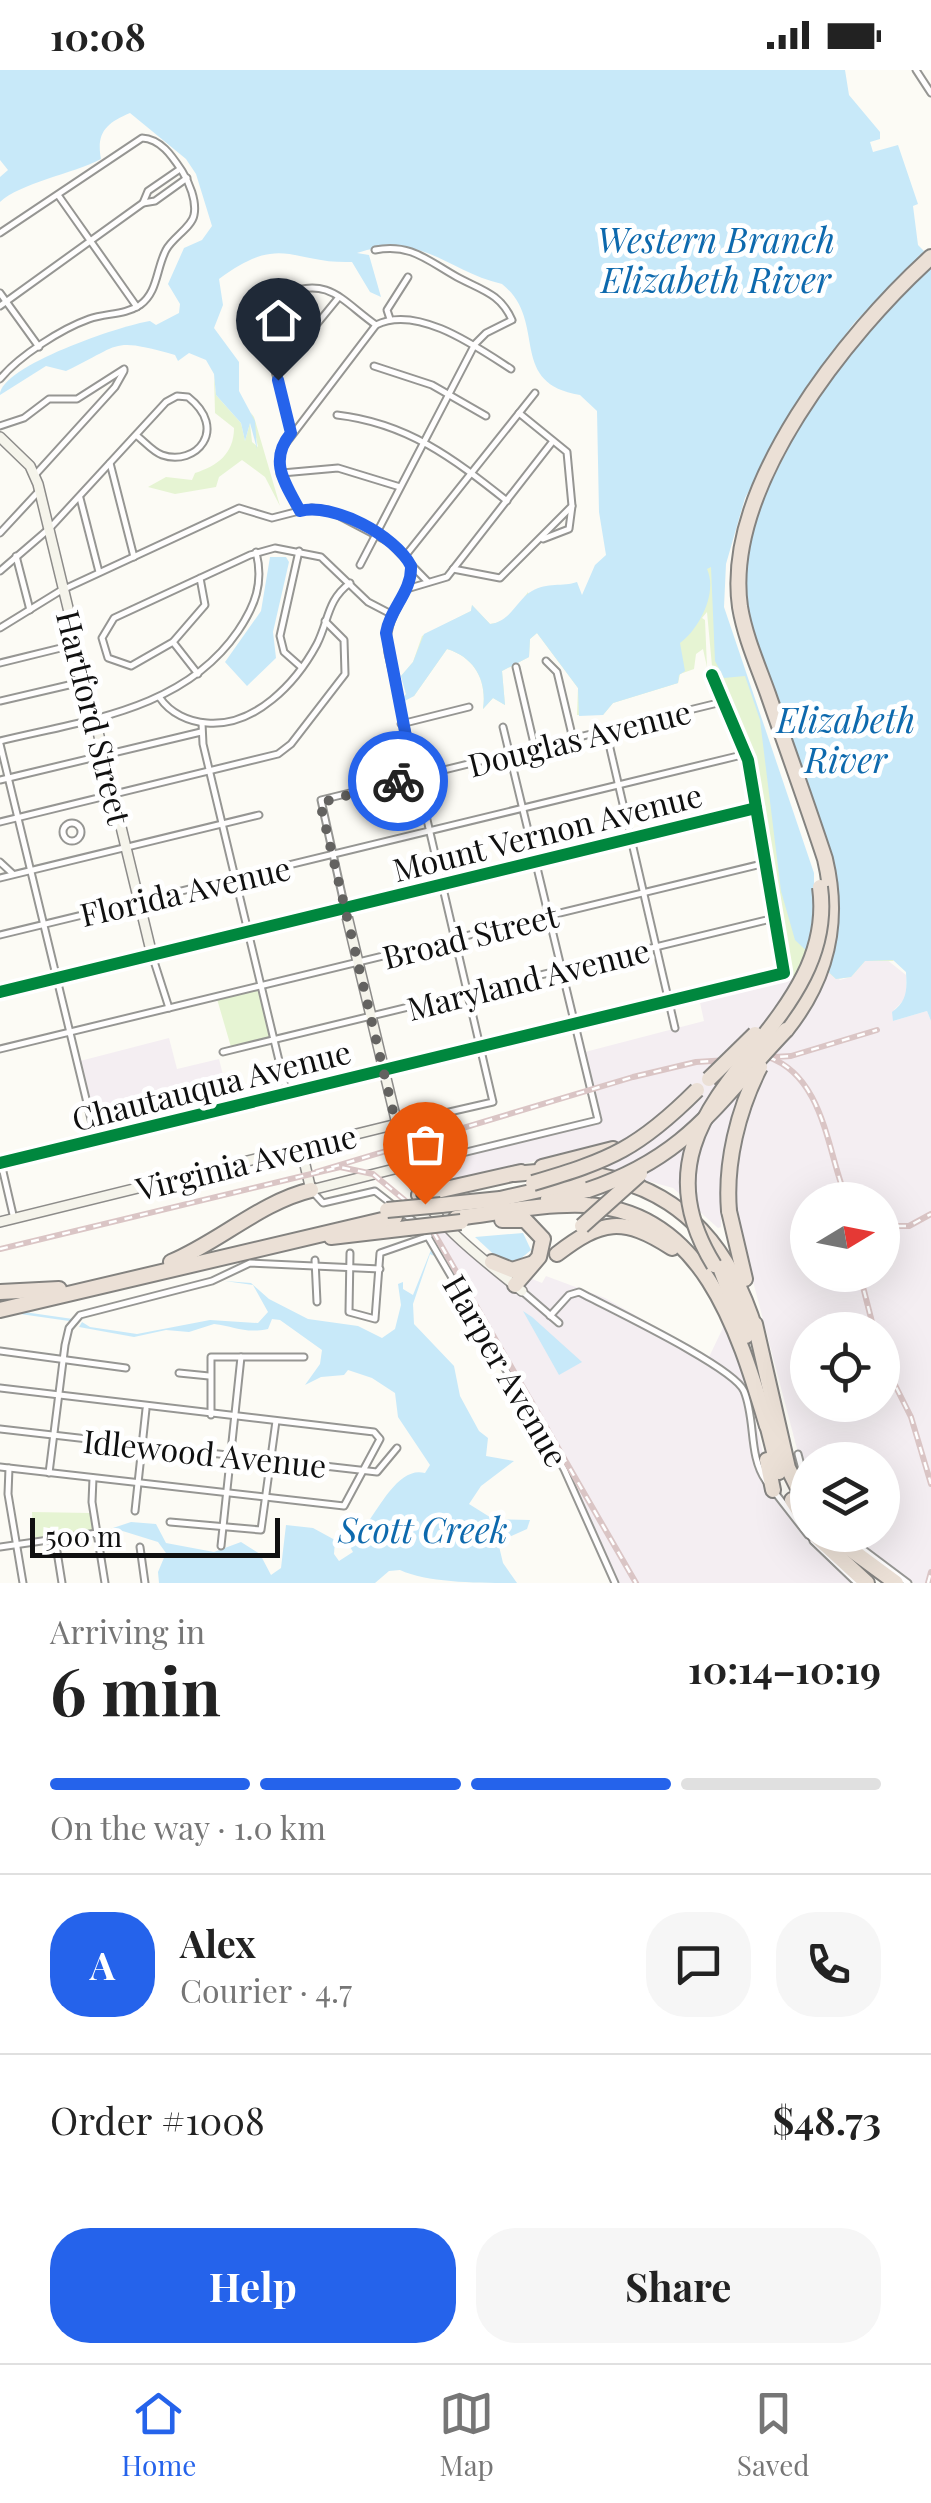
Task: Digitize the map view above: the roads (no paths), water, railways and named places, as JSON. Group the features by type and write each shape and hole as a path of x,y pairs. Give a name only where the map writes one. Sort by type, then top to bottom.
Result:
{"highway":[{"path":"790,1492 782,1479 733,1309 716,1264 696,1228 688,1196 697,1135 716,1093 784,1011 801,983 817,938 820,887 813,848 737,631 731,599 734,551 758,486 808,396 876,307 931,254"},
{"path":"790,1473 729,1211 729,1168 744,1103 762,1065 811,995 822,969 832,924 832,891 822,849 743,620 740,556 766,480 805,408 869,320 931,254"},
{"path":"453,1218 533,1183 620,1155 640,1143 770,1019 796,983 814,940 820,887"},
{"path":"518,1288 582,1226 708,1119 786,1030"},
{"path":"419,1194 514,1174 626,1143 697,1090"},
{"path":"453,1218 588,1190 669,1152"},
{"path":"514,1174 547,1172 616,1182 665,1200 714,1241 739,1279 756,1332"},
{"path":"453,1218 500,1199 579,1180 616,1182"},
{"path":"171,1262 217,1241 284,1198 311,1190"},
{"path":"262,1248 305,1236 398,1220 580,1205 630,1214 658,1228 684,1248 733,1309 768,1426"},
{"path":"453,1218 530,1222 543,1238 536,1261 518,1288"},
{"path":"0,1309 64,1288 171,1262 398,1220"},
{"path":"0,1309 398,1220"},
{"path":"557,1254 599,1226 641,1232 690,1262 733,1309"},
{"path":"492,1262 512,1270 536,1261"},
{"path":"0,1292 64,1288"},
{"path":"750,1371 763,1456 773,1490"},
{"path":"782,1446 790,1461"},
{"path":"763,1456 777,1485 790,1500"},
{"path":"831,1552 868,1583"},
{"path":"854,1552 896,1583"}],"street":[{"path":"916,70 931,93"},
{"path":"0,233 112,162 138,138 156,141 183,173 194,217 170,242 152,293 138,307 78,324 14,362 0,378"},
{"path":"3,304 143,203 158,200 183,173"},
{"path":"143,203 148,191 183,173"},
{"path":"57,195 138,307"},
{"path":"360,565 474,346 486,333 512,322 493,294 426,256 396,248 375,250"},
{"path":"390,319 387,310 408,276"},
{"path":"291,433 276,374 248,322 248,310 306,286 322,288 339,297 376,325"},
{"path":"0,293 3,304 40,347"},
{"path":"276,374 339,297"},
{"path":"300,511 280,474 278,456 291,433 376,325 390,319 411,320 474,346 512,369"},
{"path":"374,366 450,393 486,416"},
{"path":"0,426 24,418 49,400 77,399 124,369 112,391 35,475"},
{"path":"104,382 112,391"},
{"path":"405,556 535,393"},
{"path":"0,571 49,529 110,462 136,434 166,402 180,396 192,399 206,414 210,430 196,448 169,456 136,434"},
{"path":"519,413 570,458 569,530 540,541"},
{"path":"336,415 390,425 425,440 508,501"},
{"name":"Hartford Street","path":"0,437 35,475 40,490 152,955 169,1008"},
{"path":"407,591 442,581 554,440"},
{"path":"110,462 134,556"},
{"path":"280,474 338,468 400,487"},
{"path":"0,533 40,490"},
{"path":"80,496 99,572"},
{"path":"453,569 500,578 572,506"},
{"path":"0,628 64,589 235,509 272,518 328,510 376,534 405,556 428,582"},
{"path":"300,550 280,636 284,652 300,667"},
{"path":"200,578 205,605 174,642 142,662 123,666 108,658 102,638 114,618 200,578 256,552 300,550 328,561 368,602 391,614"},
{"path":"96,1140 0,743 160,698 198,674 226,648 252,610 260,578 256,552"},
{"path":"16,556 30,610"},
{"path":"411,566 407,591 391,614 386,644 401,724 480,1047"},
{"path":"160,698 174,713 202,723 226,722 256,712 300,667 332,601 350,583"},
{"path":"0,822 283,751 340,684 347,668 346,646 325,622"},
{"path":"174,642 198,674"},
{"path":"0,662 77,644"},
{"path":"546,661 557,672 573,738"},
{"path":"516,667 536,748"},
{"path":"712,675 746,754 775,918"},
{"path":"0,701 86,681"},
{"name":"Douglas Avenue","path":"332,855 320,802 722,702"},
{"path":"401,724 469,708"},
{"path":"202,723 222,824 288,1094"},
{"path":"301,1148 311,1190 598,1120 504,727"},
{"path":"606,731 672,1001 675,1028"},
{"path":"0,780 202,732"},
{"name":"Florida Avenue","path":"0,935 746,754"},
{"path":"66,806 70,822 80,830 74,842"},
{"name":"Mount Vernon Avenue","path":"0,992 756,808"},
{"path":"0,878 259,815"},
{"path":"70,822 64,834 74,842 78,859"},
{"path":"332,855 406,1166 419,1194 453,1218 518,1288"},
{"path":"0,862 12,874"},
{"name":"Broad Street","path":"1,1048 766,863"},
{"name":"Maryland Avenue","path":"223,1052 775,918"},
{"name":"Chautauqua Avenue","path":"0,1163 784,973 775,918"},
{"name":"Virginia Avenue","path":"0,1222 493,1102 480,1047"},
{"path":"0,1057 1,1048"},
{"path":"0,1163 14,1219"},
{"name":"Harper Avenue","path":"311,1190 323,1203 375,1191 430,1236 564,1469 615,1583"},
{"path":"453,1218 518,1288 559,1323"},
{"path":"350,1253 350,1314 376,1318 382,1250 430,1236"},
{"path":"316,1260 317,1302"},
{"path":"49,1473 69,1328 89,1311 200,1284 250,1264 380,1269"},
{"path":"550,1316 569,1295 579,1292 716,1364 743,1388 763,1456"},
{"path":"0,1351 126,1368"},
{"path":"221,1546 241,1356"},
{"path":"211,1415 211,1358 304,1358"},
{"path":"179,1373 209,1376"},
{"path":"0,1388 371,1432 380,1440 346,1506 0,1468"},
{"path":"135,1511 146,1408"},
{"path":"170,1522 258,1532 264,1525 276,1421"},
{"name":"Idlewood Avenue","path":"0,1428 382,1472 397,1448"},
{"path":"9,1468 23,1583"},
{"path":"94,1478 105,1583"},
{"path":"773,1490 790,1511"},
{"path":"0,1547 97,1533"},
{"path":"55,1539 62,1583"},
{"path":"140,1546 146,1583"},
{"path":"827,1552 857,1583"},
{"path":"867,1552 908,1583"}],"water":[{"name":"Western Branch Elizabeth River","path":"0,70 845,70 849,95 880,132 880,139 870,142 873,152 898,145 918,204 913,206 918,245 931,258 931,1021 927,1011 893,1021 892,1012 905,995 906,972 893,960 865,961 851,977 836,979 795,940 781,891 760,720 745,676 724,678 715,661 711,567 707,569 710,589 705,610 680,643 685,671 679,675 678,683 613,703 603,715 579,716 578,688 537,633 530,639 529,657 502,671 505,705 493,698 483,709 483,690 477,672 465,658 447,649 414,696 401,703 406,694 401,676 413,662 424,634 471,611 472,605 490,624 497,622 526,595 543,586 577,582 582,595 595,565 606,555 599,512 597,411 580,395 557,388 543,378 535,364 524,315 502,284 433,255 400,247 357,253 369,255 381,297 370,292 352,262 286,254 258,257 219,279 223,305 214,328 239,362 239,391 255,421 257,449 250,423 245,441 241,423 216,395 214,374 206,360 189,353 178,361 175,355 154,349 118,346 66,371 46,366 0,395 5,384 20,372 64,349 136,324 150,321 156,325 179,313 180,304 168,284 184,248 202,240 212,226 196,174 186,159 130,113 105,130 100,142 101,159 20,189 0,202 0,177 8,170 0,160"},
{"path":"270,557 286,557 289,562 273,632 276,658 247,686 225,662 261,611"},
{"path":"523,1233 531,1250 513,1265 502,1262 475,1237"},
{"name":"Scott Creek","path":"431,1250 434,1256 430,1254 413,1304 414,1324 454,1366 460,1396 479,1431 488,1438 486,1456 514,1461 481,1486 469,1504 493,1519 530,1520 527,1529 498,1542 503,1563 517,1583 439,1580 400,1570 389,1571 375,1583 159,1583 158,1572 166,1553 158,1542 113,1528 131,1522 156,1524 166,1543 214,1552 241,1542 260,1554 271,1575 281,1568 286,1525 313,1528 335,1540 334,1554 339,1561 353,1552 349,1545 393,1488 413,1473 425,1473 430,1465 398,1417 395,1393 372,1378 348,1370 344,1375 321,1377 305,1385 320,1364 322,1350 280,1320 272,1319 268,1329 260,1330 214,1324 189,1332 166,1330 134,1337 79,1327 82,1322 90,1327 137,1334 210,1320 258,1323 268,1312 253,1285 225,1281 251,1283 269,1299 308,1319 358,1326 382,1338 395,1329 401,1305 398,1284 403,1282 403,1289 413,1295"},
{"path":"523,1311 532,1317 582,1362 559,1375"}],"waterway":[{"path":"22,1313 71,1320"}],"railway":[{"path":"316,1172 633,1077 696,1062 791,1056 877,1030"},
{"path":"768,1057 787,1067 813,1099 840,1182"},
{"path":"0,1249 340,1167 373,1174 413,1207"},
{"path":"900,1226 909,1226 931,1214"},
{"path":"434,1233 636,1583"},
{"path":"864,1292 869,1312"},
{"path":"900,1395 911,1417 931,1484"},
{"path":"928,1583 931,1572"}],"water label":[{"name":"Elizabeth River","path":"846,738"}]}
